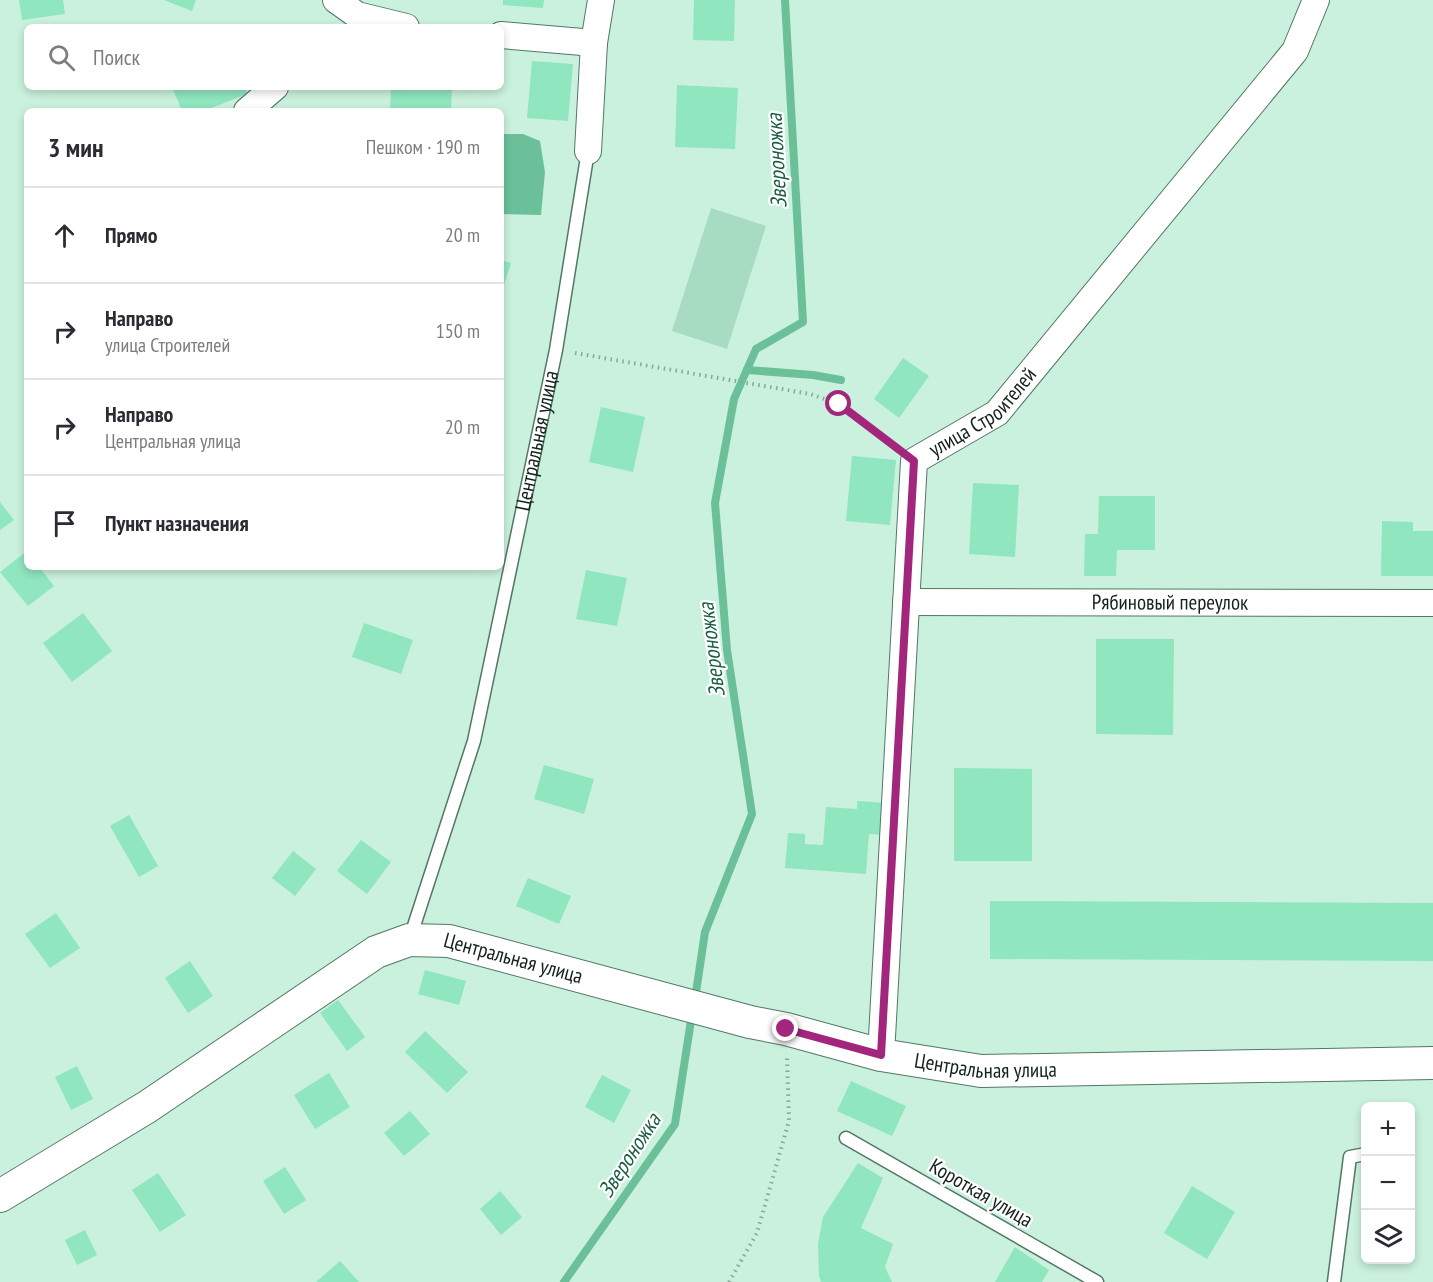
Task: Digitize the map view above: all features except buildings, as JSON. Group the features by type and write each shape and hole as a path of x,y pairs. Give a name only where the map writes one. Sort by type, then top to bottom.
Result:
{"street":[{"path":"336,0 351,21 378,24"},
{"name":"Центральная улица","path":"588,151 594,43 601,0"},
{"name":"улица Строителей","path":"881,1055 914,461 997,413 1295,51 1316,0"},
{"path":"504,35 594,43"},
{"path":"250,108 272,90"},
{"name":"Рябиновый переулок","path":"906,602 1433,603"},
{"name":"Центральная улица","path":"0,1196 147,1107 376,952 410,940 449,941 881,1055 981,1071 1433,1063"}],"lane":[{"name":"Центральная улица","path":"410,940 474,741 556,350 588,151"},
{"name":"Короткая улица","path":"846,1138 1097,1282"},
{"path":"1334,1282 1350,1157 1361,1155"}],"path":[{"path":"556,350 810,394 839,404 914,461"},
{"path":"729,1282 757,1233 789,1121 786,1029"}],"shaded area":[{"path":"504,134 523,134 540,141 545,172 541,215 504,214"},
{"path":"711,208 766,226 727,349 672,331"}],"waterway":[{"name":"Звероножка","path":"695,999 705,932 752,814 727,650 715,503 734,399 756,349 803,322 785,0"},
{"path":"747,370 813,375 841,380"},
{"name":"Звероножка","path":"564,1282 675,1124 692,1014"}],"route":[{"path":"786,1029 881,1055 914,461 839,404"}]}
